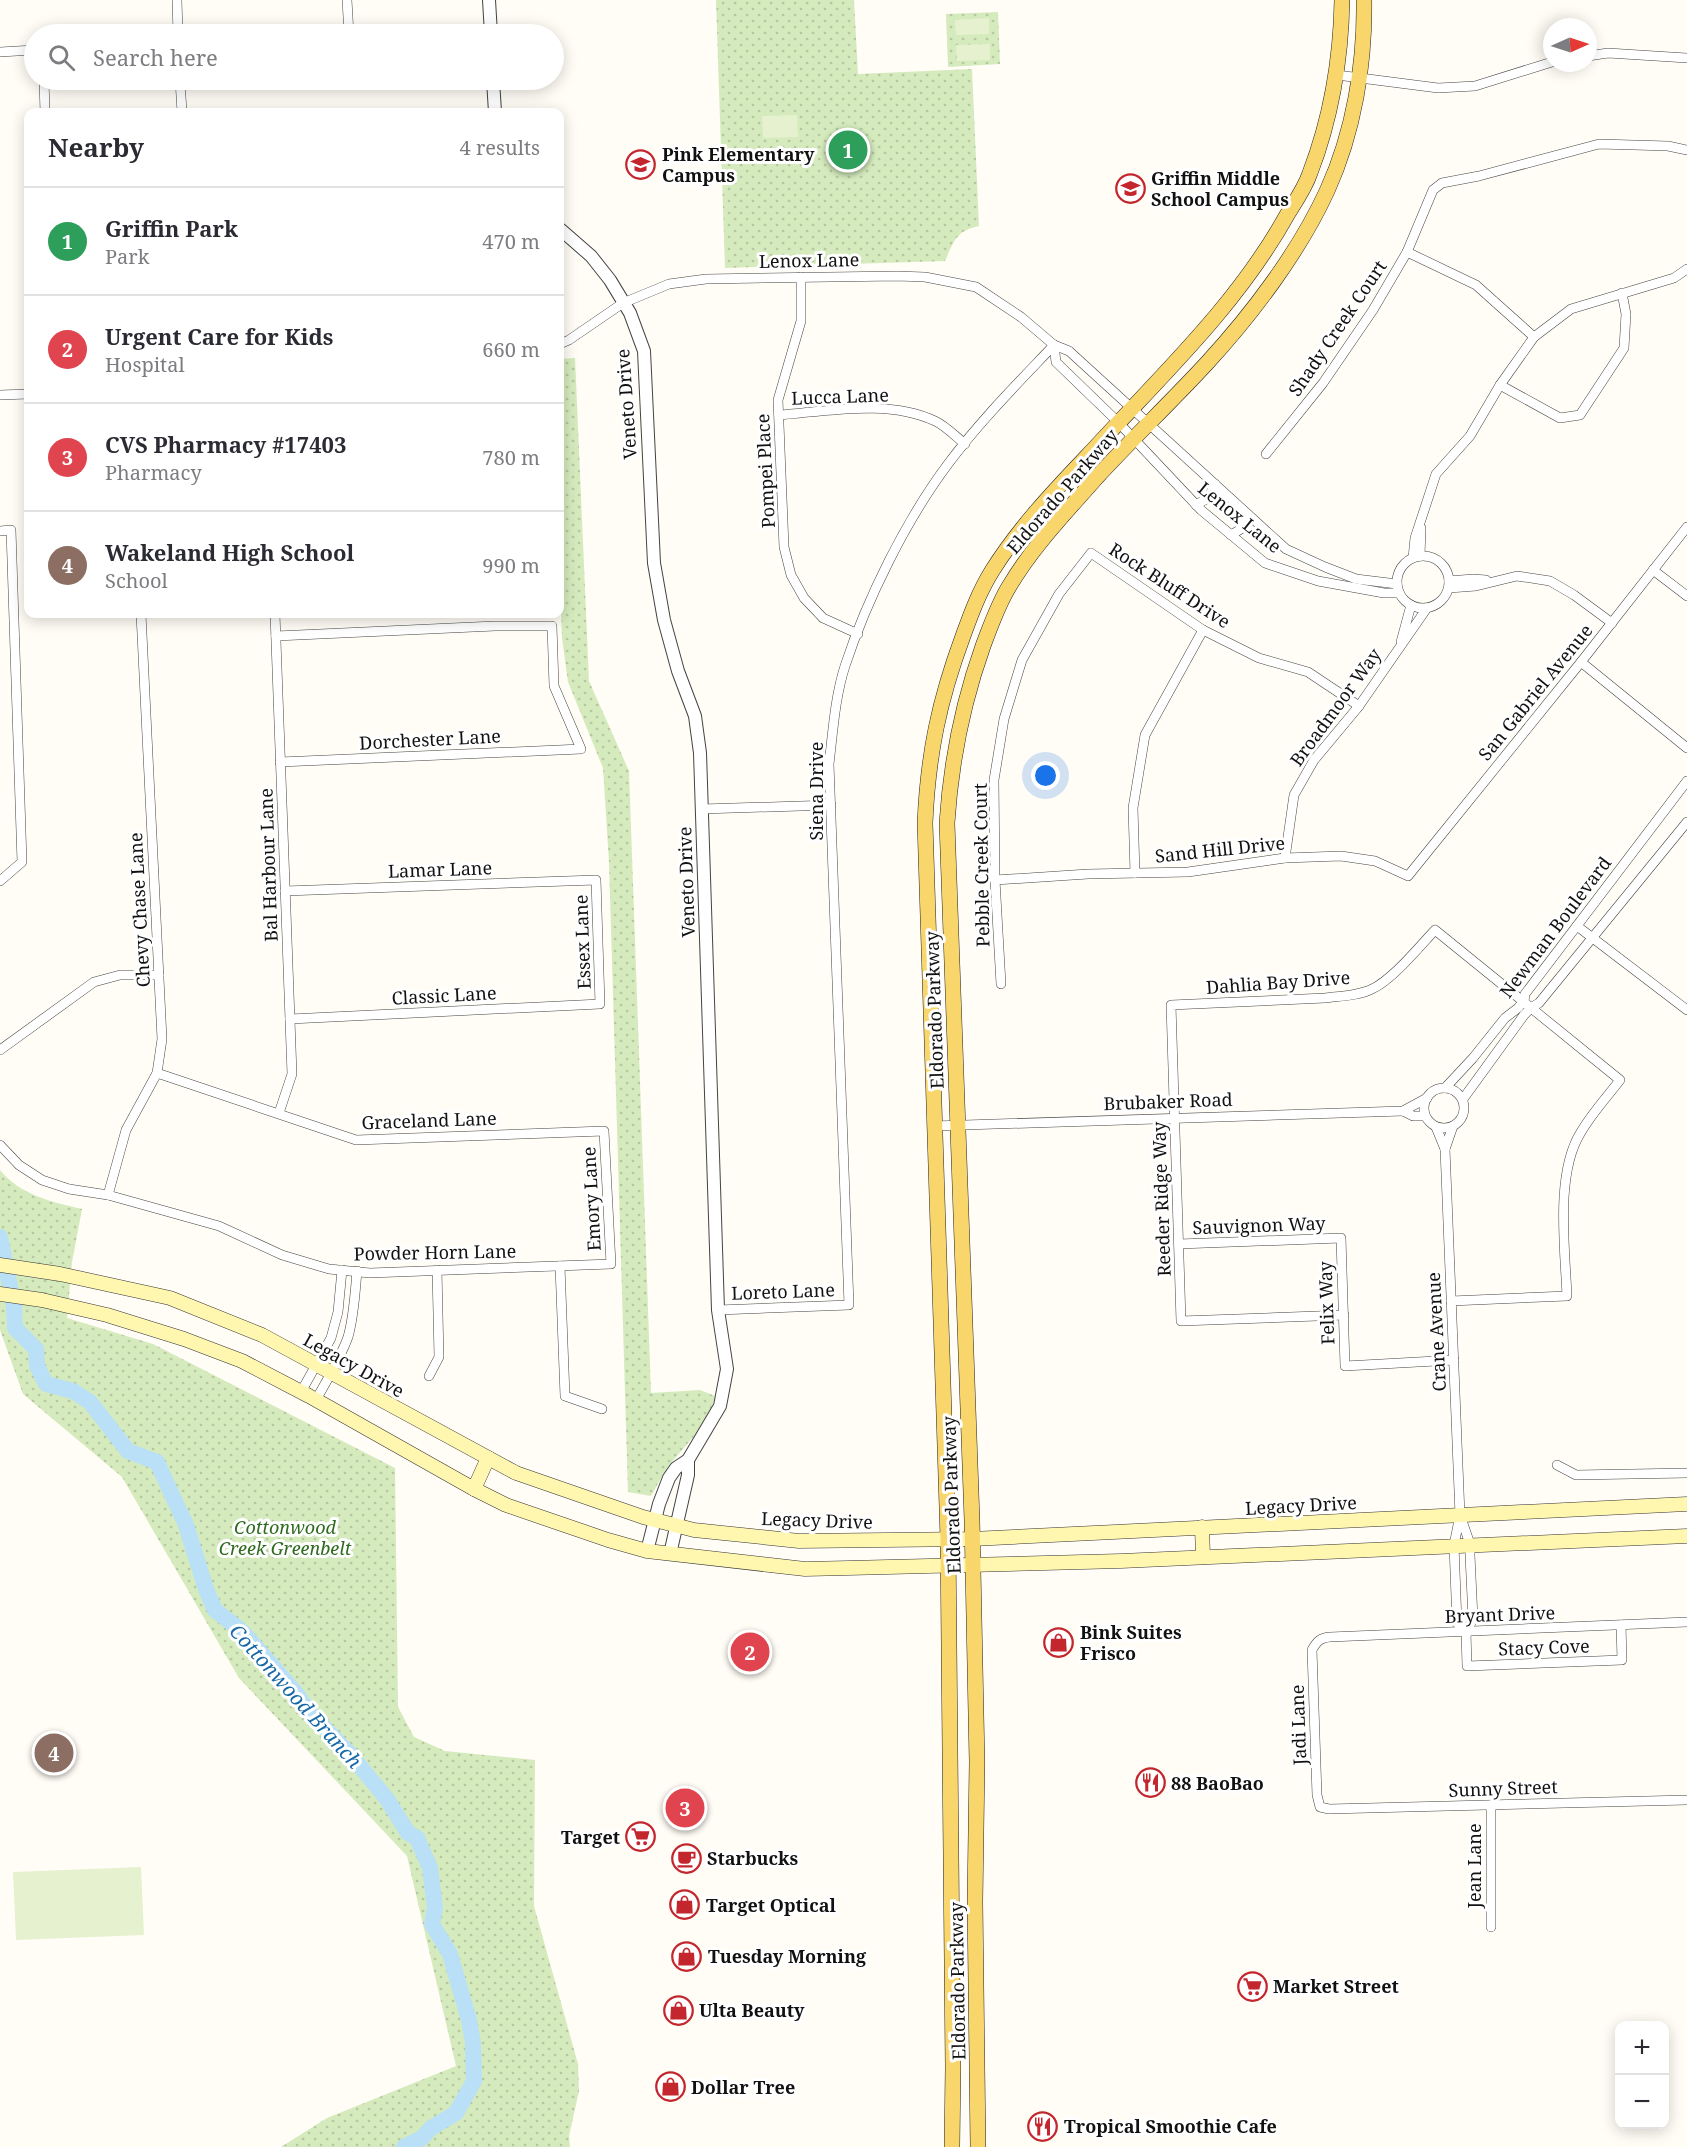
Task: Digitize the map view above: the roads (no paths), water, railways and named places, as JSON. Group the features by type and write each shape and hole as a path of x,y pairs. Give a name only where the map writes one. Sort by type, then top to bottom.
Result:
{"main road":[{"name":"Eldorado Parkway","path":"952,2147 948,1539 925,823 927,775 936,724 947,680 975,601 991,572 1040,506 1204,331 1231,299 1278,232 1310,176 1324,132 1337,75 1342,0"},
{"name":"Eldorado Parkway","path":"978,2147 975,1902 977,1762 973,1565 947,823 950,777 958,729 969,686 996,610 1010,584 1057,521 1133,438 1207,363 1256,305 1290,256 1327,191 1346,138 1359,78 1363,49 1364,0"},
{"name":"Legacy Drive","path":"0,1265 60,1274 170,1298 262,1335 516,1473 655,1520 694,1530 799,1541 972,1539 1687,1504"},
{"path":"0,1294 107,1314 242,1361 474,1489 506,1504 608,1540 647,1551 806,1569 1203,1557 1687,1536"},
{"path":"474,1489 488,1458"},
{"path":"1202,1527 1203,1557"},
{"path":"953,2032 978,2032"},
{"path":"953,2049 978,2052"}],"street":[{"path":"177,0 178,24"},
{"path":"347,0 348,24"},
{"path":"489,0 490,24"},
{"path":"0,52 24,51"},
{"path":"1597,54 1608,52 1687,58"},
{"path":"1337,75 1438,88 1475,86 1543,65"},
{"path":"44,90 45,108"},
{"path":"181,90 182,108"},
{"path":"494,90 495,108"},
{"name":"Shady Creek Court","path":"1266,454 1323,383 1373,310 1407,252 1433,190 1442,183 1490,173 1599,144 1668,146 1687,150"},
{"name":"Veneto Drive","path":"564,232 591,256 610,280 630,313 644,351 654,563 672,651 695,716 700,753 718,1311 727,1369 720,1406 688,1460 675,1468 669,1478 647,1551"},
{"path":"1407,252 1476,285 1534,336"},
{"path":"1416,557 1437,560 1443,565 1449,584 1441,602 1427,608 1411,605 1398,589 1401,569 1416,557 1422,517 1436,474 1470,436 1500,385 1534,336 1571,309 1674,278 1687,269"},
{"name":"Lenox Lane","path":"564,342 624,303 669,284 706,279 801,276 925,277 968,285 1021,317 1054,345 1069,351 1286,549 1356,579 1398,589"},
{"name":"Pompei Place","path":"801,276 801,321 778,400 784,548 791,575 804,598 823,618 858,634"},
{"path":"1500,385 1560,418 1580,415 1624,348 1626,314 1622,293"},
{"name":"Lenox Lane","path":"1054,345 1056,362 1118,422 1196,505 1265,563 1318,581 1384,593 1398,589"},
{"name":"Siena Drive","path":"849,1305 829,764 835,713 845,666 876,589 905,530 948,464 1003,398 1054,345"},
{"path":"0,395 24,394"},
{"name":"Lucca Lane","path":"779,415 880,408 906,411 937,422 965,444"},
{"path":"1196,505 1208,498 1215,484"},
{"path":"1231,535 1241,529 1247,514"},
{"name":"San Gabriel Avenue","path":"1408,876 1687,527"},
{"path":"0,531 11,530 22,862 0,881"},
{"name":"Rock Bluff Drive","path":"1091,553 1203,630 1259,658 1308,672 1359,706"},
{"name":"Pebble Creek Court","path":"1001,984 995,880 994,780 1007,709 1022,660 1059,594 1091,553"},
{"path":"1653,570 1687,596"},
{"path":"1449,584 1473,579 1492,581 1517,576 1550,581 1574,595 1612,623"},
{"name":"Broadmoor Way","path":"1400,647 1411,605"},
{"name":"Broadmoor Way","path":"1285,858 1294,795 1314,760 1359,706 1427,608"},
{"name":"Chevy Chase Lane","path":"108,1195 126,1130 157,1073 162,1039 141,618"},
{"name":"Bal Harbour Lane","path":"275,618 292,1074 279,1113"},
{"path":"276,636 495,626 495,618"},
{"name":"Dorchester Lane","path":"280,762 581,749 554,686 552,626 495,626"},
{"path":"1135,873 1133,808 1145,735 1203,630"},
{"path":"1581,662 1687,748"},
{"name":"Newman Boulevard","path":"1528,1004 1525,994 1687,781"},
{"path":"702,809 831,805"},
{"name":"Newman Boulevard","path":"1445,1088 1505,1018 1528,1004 1539,1003 1687,822"},
{"name":"Sand Hill Drive","path":"995,880 1188,872 1285,858 1341,856 1375,861 1408,876"},
{"name":"Lamar Lane","path":"285,891 596,880"},
{"name":"Essex Lane","path":"596,880 600,1004"},
{"path":"1577,926 1687,1010"},
{"name":"Dahlia Bay Drive","path":"1171,1005 1325,998 1372,989 1388,979 1435,930 1528,1004"},
{"path":"0,1050 94,982 120,975 159,975"},
{"name":"Classic Lane","path":"290,1019 600,1004"},
{"path":"1451,1301 1567,1296 1564,1191 1568,1160 1580,1132 1620,1080 1528,1004"},
{"name":"Newman Boulevard","path":"1462,1099 1528,1004"},
{"name":"Reeder Ridge Way","path":"1171,1005 1181,1321 1344,1315"},
{"name":"Graceland Lane","path":"157,1073 356,1140 604,1131"},
{"path":"1445,1088 1451,1089 1462,1099 1462,1112 1453,1126 1436,1127 1425,1116 1427,1098 1436,1090 1445,1088"},
{"name":"Brubaker Road","path":"934,1126 1403,1111 1427,1098"},
{"name":"Brubaker Road","path":"1403,1111 1413,1116 1425,1116"},
{"name":"Crane Avenue","path":"1445,1149 1453,1126"},
{"name":"Crane Avenue","path":"1436,1127 1445,1149 1454,1360 1460,1515 1454,1545 1457,1623 1466,1632 1473,1619 1470,1544 1460,1515"},
{"name":"Emory Lane","path":"604,1131 611,1264"},
{"name":"Powder Horn Lane","path":"0,1145 19,1165 42,1180 69,1189 108,1195 219,1226 282,1255 329,1269 437,1270 611,1264"},
{"name":"Sauvignon Way","path":"1179,1244 1341,1238"},
{"name":"Felix Way","path":"1341,1238 1345,1366 1454,1360"},
{"path":"560,1266 565,1396 602,1409"},
{"path":"301,1392 326,1350 335,1324 342,1270"},
{"path":"429,1376 439,1357 437,1270"},
{"path":"316,1400 348,1335 357,1271"},
{"name":"Loreto Lane","path":"718,1311 849,1305"},
{"name":"Veneto Drive","path":"670,1554 688,1475 688,1460"},
{"path":"1557,1465 1576,1475 1687,1473"},
{"name":"Bryant Drive","path":"1316,1643 1321,1638 1330,1637 1687,1622"},
{"name":"Stacy Cove","path":"1466,1632 1467,1666 1622,1660 1620,1625"},
{"name":"Jadi Lane","path":"1316,1643 1312,1650 1312,1661 1317,1795 1320,1807"},
{"name":"Sunny Street","path":"1320,1807 1329,1809 1687,1800"},
{"name":"Jean Lane","path":"1491,1805 1491,1927"}],"waterway":[{"name":"Cottonwood Branch","path":"0,1237 14,1306 15,1328 36,1349 37,1366 46,1384 73,1391 90,1402 128,1451 157,1462 186,1525 215,1610 243,1632 296,1693 311,1714 350,1754 387,1799 408,1833 417,1838 430,1868 435,1907 432,1924 450,1954 469,2020 473,2043 474,2081 456,2113 431,2128 422,2138 404,2147"},
{"name":"Cottonwood Branch","path":"414,2147 422,2138"}],"place":[{"name":"Griffin Park","path":"848,150"},
{"name":"Pink Elementary Campus","path":"641,164"},
{"name":"Griffin Middle School Campus","path":"1130,188"},
{"name":"Bink Suites Frisco","path":"1059,1642"},
{"name":"Urgent Care for Kids","path":"750,1652"},
{"name":"Wakeland High School","path":"54,1753"},
{"name":"88 BaoBao","path":"1150,1783"},
{"name":"CVS Pharmacy #17403","path":"685,1808"},
{"name":"Target","path":"641,1837"},
{"name":"Starbucks","path":"686,1858"},
{"name":"Target Optical","path":"685,1905"},
{"name":"Tuesday Morning","path":"687,1956"},
{"name":"Market Street","path":"1252,1986"},
{"name":"Ulta Beauty","path":"678,2010"},
{"name":"Dollar Tree","path":"670,2087"},
{"name":"Tropical Smoothie Cafe","path":"1043,2126"}],"park label":[{"name":"Cottonwood Creek Greenbelt","path":"285,1537"}]}
